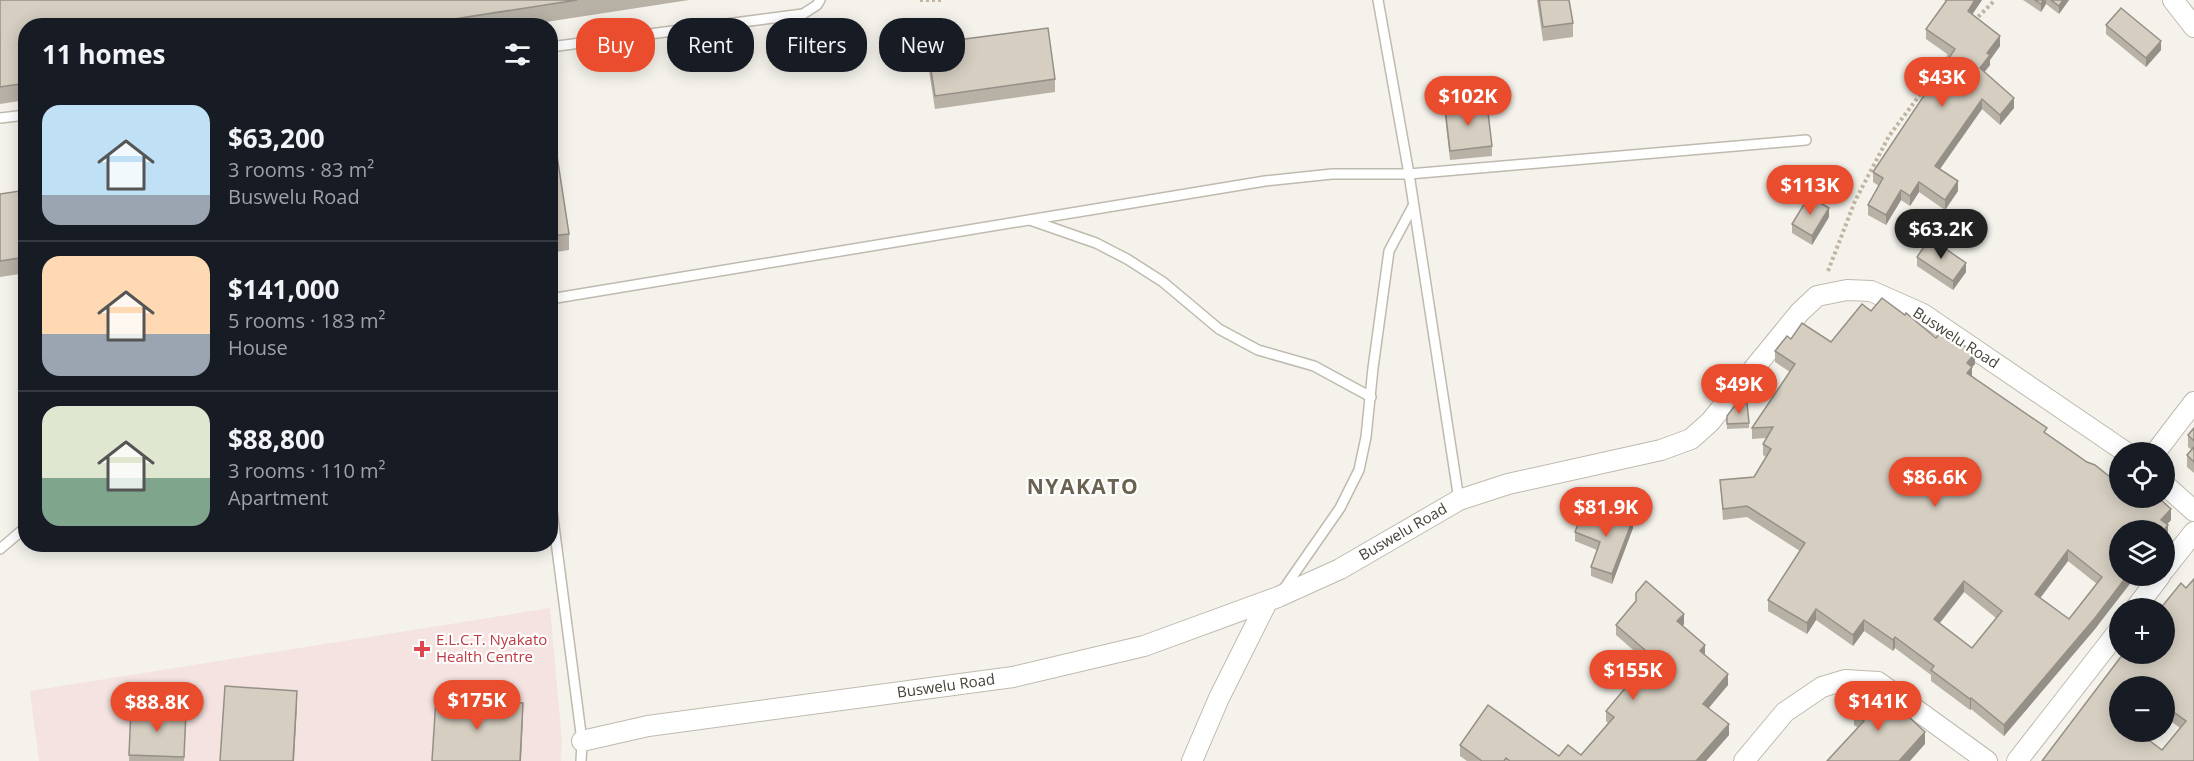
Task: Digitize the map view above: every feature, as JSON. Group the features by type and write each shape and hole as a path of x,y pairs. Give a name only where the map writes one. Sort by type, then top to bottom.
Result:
{"street":[{"name":"Buswelu Road","path":"582,741 648,726 1013,677 1144,646 1273,599 1340,569 1459,500 1508,484 1661,450 1691,440 1710,422 1800,312 1817,296 1847,290 1871,291 1923,314 2111,442"},
{"path":"2163,442 2194,402"},
{"path":"2175,494 2194,512"},
{"path":"2175,556 2194,532"},
{"path":"2143,598 2152,586"},
{"path":"1192,761 1219,698 1273,599"},
{"path":"2017,761 2109,642"},
{"path":"1744,761 1785,712 1822,687 1845,680 1878,682 1987,761"}],"lane":[{"path":"558,46 803,14 817,5 819,0"},
{"path":"1378,0 1409,174 1459,500"},
{"path":"0,118 18,116"},
{"path":"558,298 1265,181 1332,174 1409,174 1806,140"},
{"path":"1273,599 1340,508 1359,470 1366,437 1389,251 1413,206"},
{"path":"1026,219 1096,243 1163,282 1219,329 1257,350 1314,366 1371,397"},
{"path":"0,549 18,534"},
{"path":"557,552 582,741 581,761"}],"path":[{"path":"921,0 942,0"},
{"path":"1971,26 1995,0"},
{"path":"1817,296 1855,201 1890,136 1958,44"}],"shaded area":[{"name":"E.L.C.T. Nyakato Health Centre","path":"550,608 562,741 561,761 39,761 30,691"}],"building":[{"path":"0,0 577,0 461,18 18,18 18,84 0,87"},
{"path":"1539,0 1569,0 1573,23 1543,27"},
{"path":"1947,0 1975,0 1968,11 2000,36 1987,53 1990,55 1980,68 2014,98 2000,115 1982,99 1935,166 1958,181 1945,200 1919,182 1910,196 1901,190 1886,215 1868,205 1883,178 1873,172 1955,49 1926,29"},
{"path":"2051,0 2063,0 2059,6"},
{"path":"2121,8 2161,41 2146,58 2106,25"},
{"path":"1048,28 1055,79 935,96 931,72 965,72 965,39"},
{"path":"1487,104 1492,146 1450,151 1445,108"},
{"path":"558,162 569,234 558,235"},
{"path":"18,191 18,258 0,261 0,194"},
{"path":"1809,196 1829,208 1812,236 1792,224"},
{"path":"1930,238 1966,263 1953,281 1917,257"},
{"path":"1882,298 1905,315 1906,313 1936,338 1942,331 1975,353 1967,363 1972,367 1967,373 2047,428 2044,432 2109,476 2109,508 2171,509 2161,520 2109,520 2109,586 2119,586 2004,725 1931,670 1934,666 1895,637 1893,640 1864,620 1853,635 1816,609 1807,623 1768,600 1805,543 1747,506 1723,509 1720,480 1754,477 1771,449 1763,444 1773,427 1752,428 1795,364 1775,351 1787,336 1791,339 1802,323 1831,342 1862,304 1871,311","holes":["2068,550 2102,577 2069,619 2035,594","1964,581 2002,611 1972,648 1934,619"]},
{"path":"1747,403 1749,423 1727,424 1727,416 1736,404"},
{"path":"2194,428 2194,441 2188,435"},
{"path":"2194,447 2194,462 2187,455"},
{"path":"1610,511 1633,519 1612,574 1591,567 1600,542 1575,532 1582,513 1606,522"},
{"path":"2194,579 2194,761 2042,761 2115,664 2175,664 2175,598 2169,598 2181,583 2186,588"},
{"path":"1646,581 1684,614 1677,621 1705,645 1700,651 1728,674 1703,704 1729,724 1696,761 1510,761 1506,758 1504,761 1482,761 1460,745 1488,705 1559,756 1568,745 1581,755 1614,717 1606,711 1652,656 1616,625 1636,601 1636,593"},
{"path":"225,686 297,691 293,761 220,761"},
{"path":"1864,686 1893,710 1897,706 1925,732 1899,761 1827,761 1864,721 1854,712 1858,709 1850,701"},
{"path":"436,698 523,703 520,761 432,761"},
{"path":"131,708 186,711 184,757 129,755"}],"place":[{"name":"E.L.C.T. Nyakato Health Centre","path":"422,649"}],"district":[{"name":"NYAKATO","path":"1083,487"}]}
